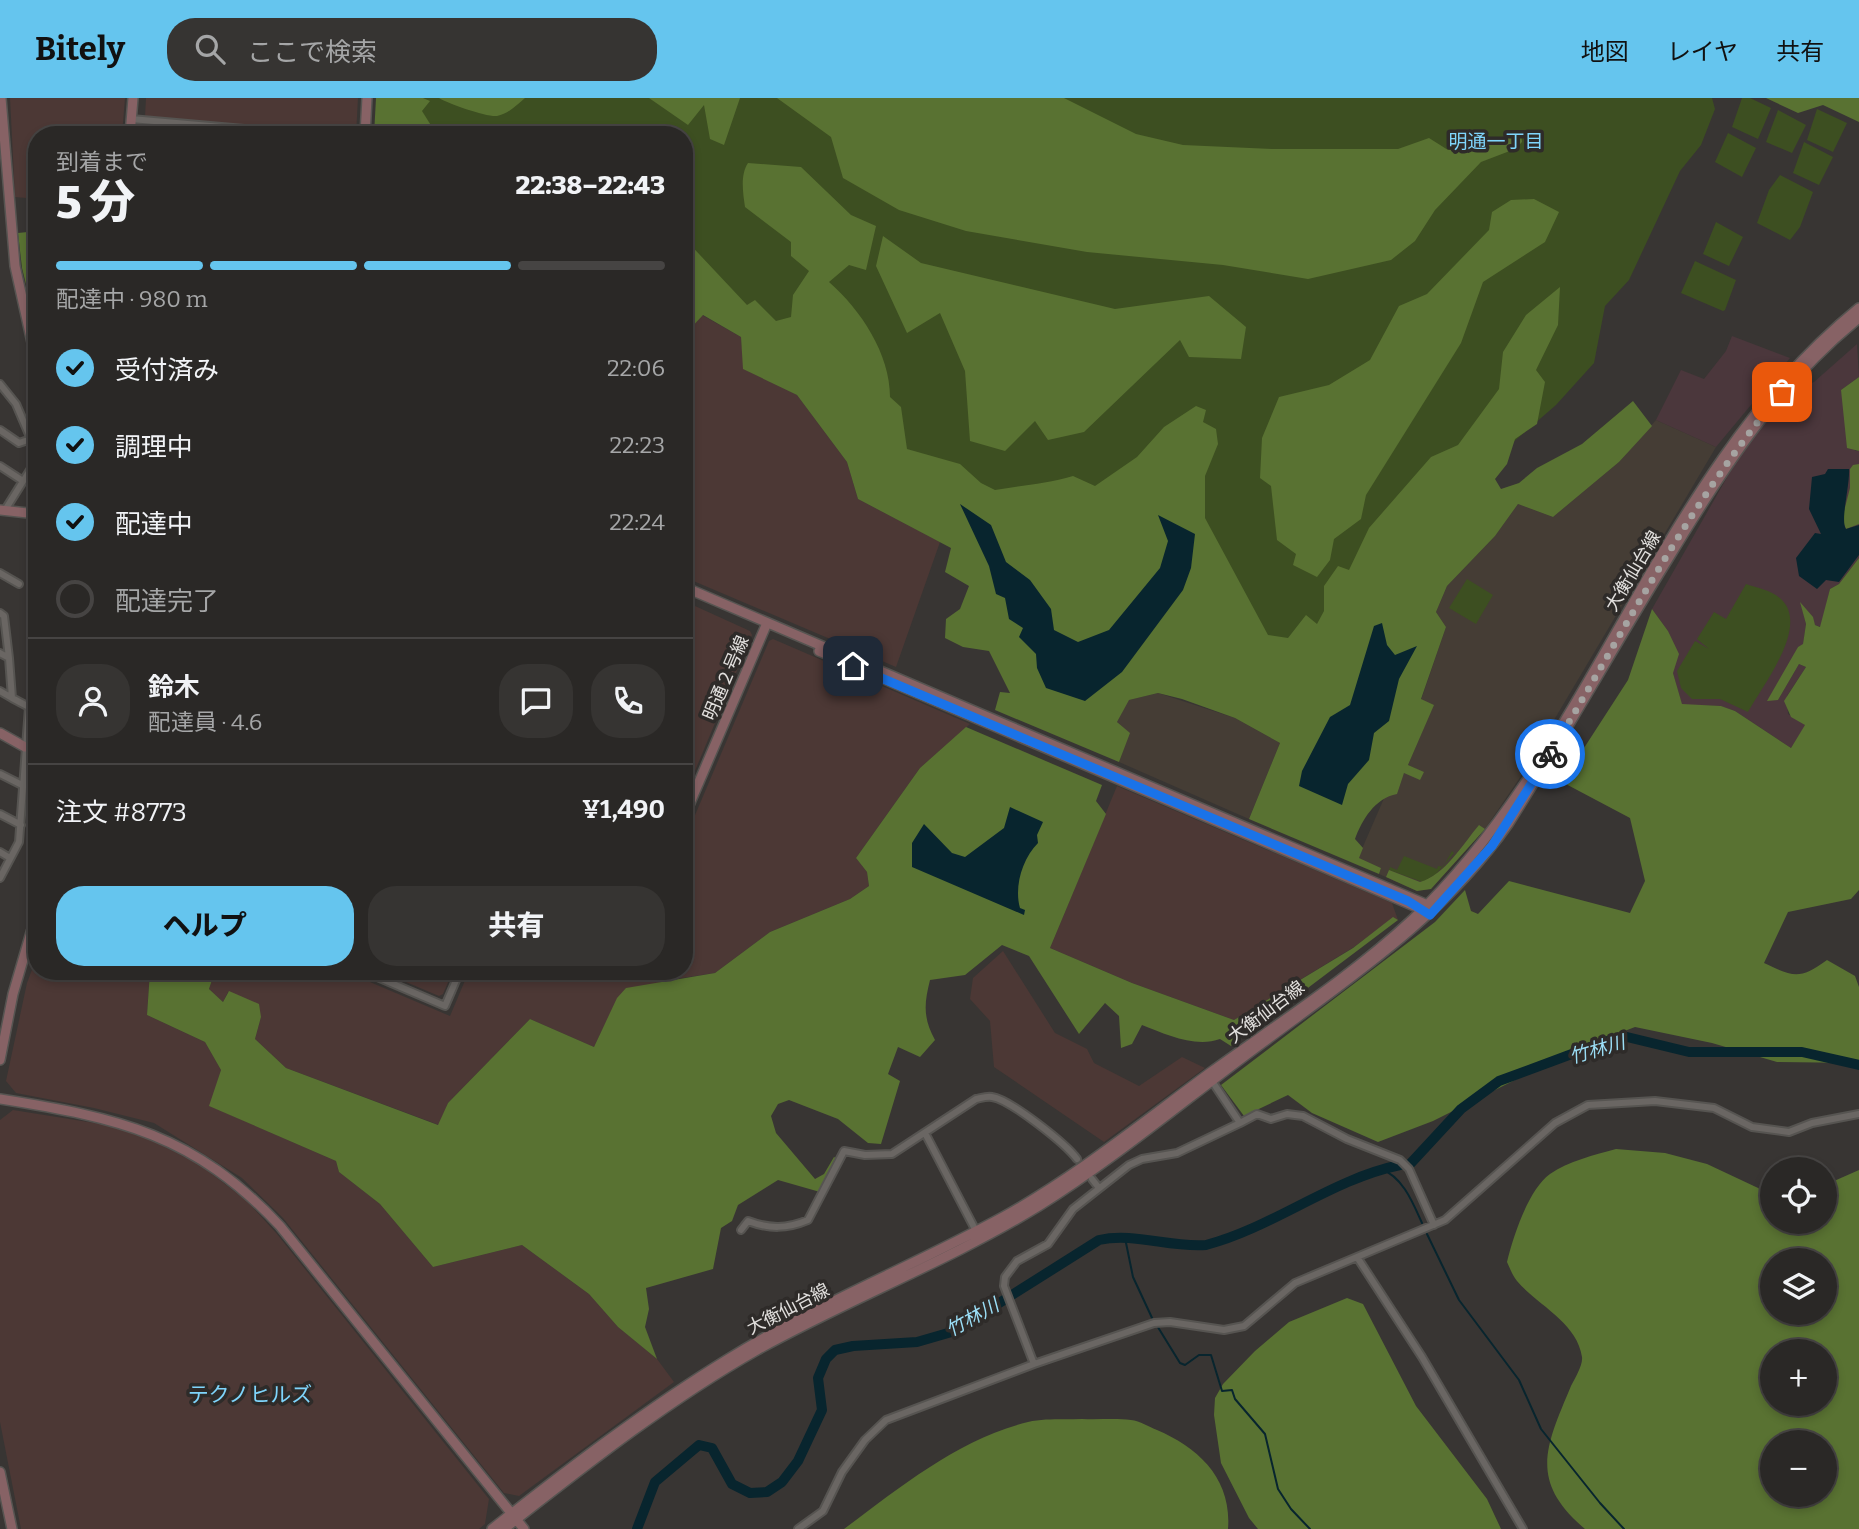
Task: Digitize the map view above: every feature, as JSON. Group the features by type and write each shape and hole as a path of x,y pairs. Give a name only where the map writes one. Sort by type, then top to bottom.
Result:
{"main road":[{"path":"1,98 15,266 28,324"},
{"path":"133,98 135,126"},
{"path":"132,126 139,98"},
{"path":"365,126 367,98"},
{"name":"大衡仙台線","path":"504,1529 513,1517 642,1414 731,1357 976,1231 1081,1167 1430,909 1503,818 1685,515 1737,435 1793,370 1859,309"},
{"name":"大衡仙台線","path":"492,1529 513,1517 683,1395 758,1350 970,1245 1041,1204 1380,957 1492,846 1514,814 1702,502 1748,434 1797,375 1859,318"},
{"path":"2,510 28,513"},
{"path":"693,591 766,625 1430,909"},
{"path":"693,597 766,625"},
{"name":"明通２号線","path":"693,796 766,625"},
{"path":"0,733 25,747"},
{"path":"0,1060 13,994 28,943"},
{"path":"0,1100 93,1115 140,1128 195,1154 243,1188 280,1226 524,1529"},
{"path":"0,1472 12,1529"}],"street":[{"path":"134,119 212,126"},
{"path":"0,384 16,404 28,432"},
{"path":"0,430 19,443 28,440"},
{"path":"0,466 23,481"},
{"path":"2,510 28,473"},
{"path":"0,573 19,584"},
{"path":"0,613 4,615 12,698"},
{"path":"0,653 9,658"},
{"path":"0,691 28,706"},
{"path":"0,878 19,842 28,717"},
{"path":"0,774 22,785"},
{"path":"0,814 21,825"},
{"path":"0,852 10,858"},
{"path":"384,980 445,1006 456,980"},
{"path":"1212,1081 1241,1123"},
{"path":"741,1230 748,1221 762,1227 780,1228 808,1220 845,1151 865,1155 892,1154 976,1099 993,1097 1064,1143 1077,1159"},
{"path":"799,1529 823,1511 842,1472 864,1440 886,1420 1034,1364 1154,1323 1170,1322 1224,1330 1240,1328 1295,1283 1445,1220 1555,1123 1588,1105 1655,1101 1714,1108 1752,1127 1789,1132 1812,1123 1859,1114"},
{"path":"1034,1364 1004,1286 1010,1268 1048,1244 1073,1209 1142,1159 1177,1153 1257,1114 1271,1119 1301,1115 1347,1139 1395,1158 1409,1169 1434,1224"},
{"path":"925,1133 976,1231"},
{"path":"1092,1179 1099,1188"},
{"path":"1357,1257 1416,1348 1523,1529"}],"shaded area":[{"path":"10,98 125,98 123,126 28,126 28,198 15,197"},
{"path":"146,98 358,98 356,126 250,126 145,117"},
{"path":"702,315 741,337 744,369 797,395 847,462 858,499 940,542 896,667 693,581 693,325"},
{"path":"1732,336 1790,358 1716,447 1656,420 1681,370 1704,379 1726,351"},
{"path":"1857,344 1859,377 1841,390 1855,451 1859,451 1859,558 1839,584 1830,589 1821,627 1815,625 1802,607 1806,624 1803,645 1798,647 1778,700 1799,664 1806,667 1787,696 1788,714 1806,725 1791,748 1735,711 1720,706 1682,705 1673,673 1668,631 1652,609 1734,465 1764,423 1794,389 1814,382"},
{"path":"1656,420 1716,447 1519,779 1485,829 1431,889 1417,891 1379,874 1381,868 1358,858 1385,796 1399,784 1404,773 1424,773 1408,765 1433,706 1421,700 1446,627 1436,612 1447,586 1495,536 1518,504 1553,517 1619,462"},
{"path":"693,605 750,631 752,635 693,776"},
{"path":"773,639 970,724 920,768 856,858 867,872 869,886 850,899 770,932 715,973 693,976 693,820 769,641"},
{"path":"1158,693 1235,718 1280,743 1249,819 1119,762 1129,733 1117,722 1128,700"},
{"path":"1117,786 1392,903 1398,920 1393,918 1354,947 1234,1020 1132,983 1050,948"},
{"path":"1003,951 1055,1033 1087,1049 1094,1063 1139,1086 1182,1057 1205,1068 1104,1142 994,1067 990,1021 970,999 973,978"},
{"path":"28,980 149,980 147,1015 205,1042 221,1070 210,1106 336,1161 339,1172 380,1204 433,1267 522,1245 589,1294 618,1327 657,1359 674,1382 519,1496 504,1493 283,1218 242,1178 154,1123 16,1093 6,1081"},
{"path":"212,980 365,980 450,1016 465,980 669,980 662,981 606,1022 594,1047 530,1019 448,1103 439,1125 286,1068 255,1039 261,1017 228,992 223,1002 209,989"},
{"path":"401,980 449,980 443,994 439,996"},
{"path":"13,1110 107,1125 146,1137 200,1165 246,1200 277,1234 489,1499 485,1524 479,1529 21,1529 0,1422 0,1120"}],"green space":[{"path":"376,98 423,98 430,101 422,111 431,126 374,126"},
{"path":"409,98 1712,98 1715,109 1701,145 1680,171 1629,280 1605,306 1594,363 1556,405 1482,469 1321,650 1260,646 1096,494 998,500 902,453 776,328 743,308 693,261 693,126 425,126"},
{"path":"439,98 525,98 509,111 497,116 468,110"},
{"path":"649,98 740,98 724,145 710,139 704,105 688,125"},
{"path":"777,98 1064,98 1136,134 1183,145 1272,149 1398,149 1429,138 1448,150 1480,147 1521,130 1522,142 1515,149 1481,162 1435,210 1415,241 1391,260 1308,279 1223,265 1087,252 966,231 899,210 843,178 831,137"},
{"path":"1742,98 1750,98 1771,108 1758,139 1732,127"},
{"path":"1766,98 1859,98 1859,122 1823,105 1798,113"},
{"path":"1817,109 1847,123 1833,152 1807,140"},
{"path":"1778,110 1806,125 1792,153 1766,142"},
{"path":"1728,133 1756,148 1742,177 1715,162"},
{"path":"1804,142 1833,157 1819,185 1793,173"},
{"path":"748,163 801,167 851,215 876,226 866,270 849,265 829,282 852,306 872,334 885,365 890,397 901,407 907,449 960,464 981,483 995,490 1073,476 1095,486 1137,457 1164,427 1196,406 1206,410 1203,422 1216,429 1218,444 1205,476 1205,518 1268,635 1288,638 1306,615 1317,624 1324,611 1324,586 1338,566 1349,570 1369,528 1431,457 1458,445 1499,389 1503,352 1526,315 1560,287 1558,325 1536,370 1545,382 1537,424 1515,439 1507,464 1495,479 1501,489 1519,483 1537,468 1582,444 1633,401 1652,426 1619,462 1553,517 1518,504 1495,536 1447,586 1436,612 1446,627 1421,699 1434,705 1408,765 1424,772 1420,780 1404,773 1397,794 1382,800 1370,811 1355,839 1363,848 1359,858 1381,868 1379,874 1249,819 1280,743 1235,718 1158,693 1129,700 1117,722 1130,733 1119,762 995,710 1000,692 1010,693 989,651 963,647 945,638 946,619 960,609 969,586 945,572 951,548 858,499 847,462 797,395 743,369 741,337 703,315 693,326 693,248 747,305 755,300 776,321 791,317 793,295 809,271 791,256 791,242 745,207 745,168"},
{"path":"1780,175 1813,192 1800,227 1790,240 1757,223 1769,190"},
{"path":"1534,199 1559,212 1545,242 1483,282 1461,343 1366,495 1361,519 1334,539 1330,560 1317,577 1293,565 1296,554 1277,540 1271,486 1260,478 1262,438 1279,397 1329,385 1370,360 1399,306 1427,294 1489,230 1492,212 1511,200"},
{"path":"1716,222 1743,237 1729,266 1703,254"},
{"path":"28,232 28,292 22,268 18,233"},
{"path":"883,236 921,263 1115,309 1209,296 1246,327 1241,359 1189,357 1180,340 1084,432 1048,440 1035,421 1005,451 970,441 965,371 940,313 907,333 876,266"},
{"path":"1695,261 1736,280 1725,310 1681,293"},
{"path":"1859,377 1859,451 1847,448 1841,390"},
{"path":"1859,464 1859,524 1846,529 1842,519 1850,488 1850,469"},
{"path":"1859,558 1859,890 1851,899 1788,912 1764,963 1796,974 1810,971 1827,960 1855,976 1859,987 1859,1063 1777,1062 1712,1043 1635,1027 1573,1051 1433,1121 1378,1142 1312,1113 1288,1095 1244,1116 1221,1085 1435,922 1465,890 1471,911 1478,914 1509,881 1630,913 1645,881 1630,818 1562,782 1628,680 1652,609 1668,631 1679,654 1673,673 1682,704 1721,706 1735,711 1791,748 1805,725 1791,717 1784,701 1806,667 1799,664 1778,700 1767,701 1798,647 1803,644 1806,624 1800,602 1813,617 1815,625 1820,627 1830,589 1839,584"},
{"path":"1467,579 1493,595 1476,624 1449,608"},
{"path":"1746,584 1769,591 1781,599 1789,610 1790,624 1781,656 1748,712 1720,699 1692,699 1681,688 1677,671 1695,641 1709,649 1697,639 1714,612 1726,619"},
{"path":"966,727 1102,785 1096,801 1106,814 1050,948 1132,983 1234,1020 1353,948 1393,917 1398,920 1231,1046 1220,1039 1200,1042 1180,1039 1142,1025 1132,1044 1121,1048 1119,1016 1105,1003 1079,1034 1029,956 1002,945 965,975 930,980 926,1011 928,1025 935,1040 920,1057 898,1047 888,1074 900,1081 881,1144 868,1143 838,1119 789,1100 778,1104 771,1116 776,1133 815,1179 824,1174 834,1157 836,1158 820,1192 778,1180 738,1205 732,1221 721,1228 713,1269 646,1288 649,1309 645,1327 657,1359 618,1327 589,1294 522,1245 433,1267 380,1204 339,1172 336,1161 209,1106 221,1070 205,1042 147,1015 149,980 212,980 209,989 223,1002 229,991 259,1004 261,1017 255,1039 286,1068 438,1125 448,1103 530,1019 594,1047 617,998 626,988 673,980 693,980 693,977 715,973 770,932 850,899 869,886 867,872 856,858 920,768"},
{"path":"1479,825 1485,829 1431,889 1417,891 1386,877 1389,870 1420,882 1438,873"},
{"path":"1404,856 1437,869 1438,866 1442,867 1423,882 1389,870 1390,867 1397,870"},
{"path":"1616,1149 1665,1153 1707,1164 1760,1189 1760,1234 1837,1234 1837,1180 1859,1170 1859,1529 1585,1529 1567,1512 1555,1495 1547,1462 1555,1427 1582,1357 1573,1334 1525,1290 1512,1274 1507,1262 1522,1215 1542,1181 1565,1165"},
{"path":"1347,1298 1363,1304 1416,1406 1487,1499 1501,1529 1258,1529 1249,1518 1221,1463 1214,1415 1215,1398 1223,1384 1255,1351 1289,1322"},
{"path":"1119,1419 1144,1424 1172,1437 1199,1456 1218,1480 1224,1495 1228,1511 1228,1529 844,1529 931,1466 978,1440 1003,1430 1028,1422 1048,1420"}],"water":[{"path":"1828,469 1849,469 1844,525 1846,529 1859,525 1859,555 1839,582 1826,580 1817,589 1799,576 1796,558 1815,533 1821,534 1809,509 1812,477 1825,474"},
{"path":"960,504 991,525 1006,562 1030,580 1051,609 1054,630 1078,642 1109,630 1160,568 1168,541 1158,515 1195,534 1191,568 1183,590 1122,672 1085,701 1046,688 1037,668 1036,654 1019,637 1023,628 1009,619 1005,598 996,594 989,566"},
{"path":"1382,623 1387,645 1395,655 1417,646 1399,679 1389,721 1374,733 1369,760 1348,784 1342,805 1299,786 1302,771 1330,717 1350,705 1374,626"},
{"path":"1010,807 1043,822 1037,835 1038,843 1024,865 1019,882 1018,900 1020,908 1025,910 1024,915 912,867 912,843 924,824 952,853 965,857 1004,828"}],"waterway":[{"name":"竹林川","path":"1411,1163 1461,1109 1499,1081 1604,1042 1627,1037 1689,1052 1802,1052 1859,1065"},
{"name":"竹林川","path":"637,1529 655,1482 699,1445 712,1448 732,1484 750,1493 767,1492 782,1482 798,1461 822,1410 818,1378 826,1359 835,1350 853,1346 917,1342 955,1331 1099,1240 1125,1238 1206,1245 1255,1227 1351,1181 1400,1165"},
{"path":"1381,1169 1401,1184 1422,1223"},
{"path":"1427,1234 1459,1300 1519,1380 1541,1429 1624,1529"},
{"path":"1125,1238 1133,1277 1153,1320"},
{"path":"1156,1324 1180,1363 1185,1365 1199,1355 1211,1355 1222,1391 1232,1390 1235,1399 1265,1434 1278,1489 1291,1509 1310,1529"}],"way so far":[{"path":"1550,754 1702,502 1748,434 1782,392"}],"district":[{"name":"明通一丁目","path":"1496,141"},
{"name":"テクノヒルズ","path":"250,1395"}],"route":[{"path":"853,666 1408,901 1430,915 1492,846 1550,754"}]}
